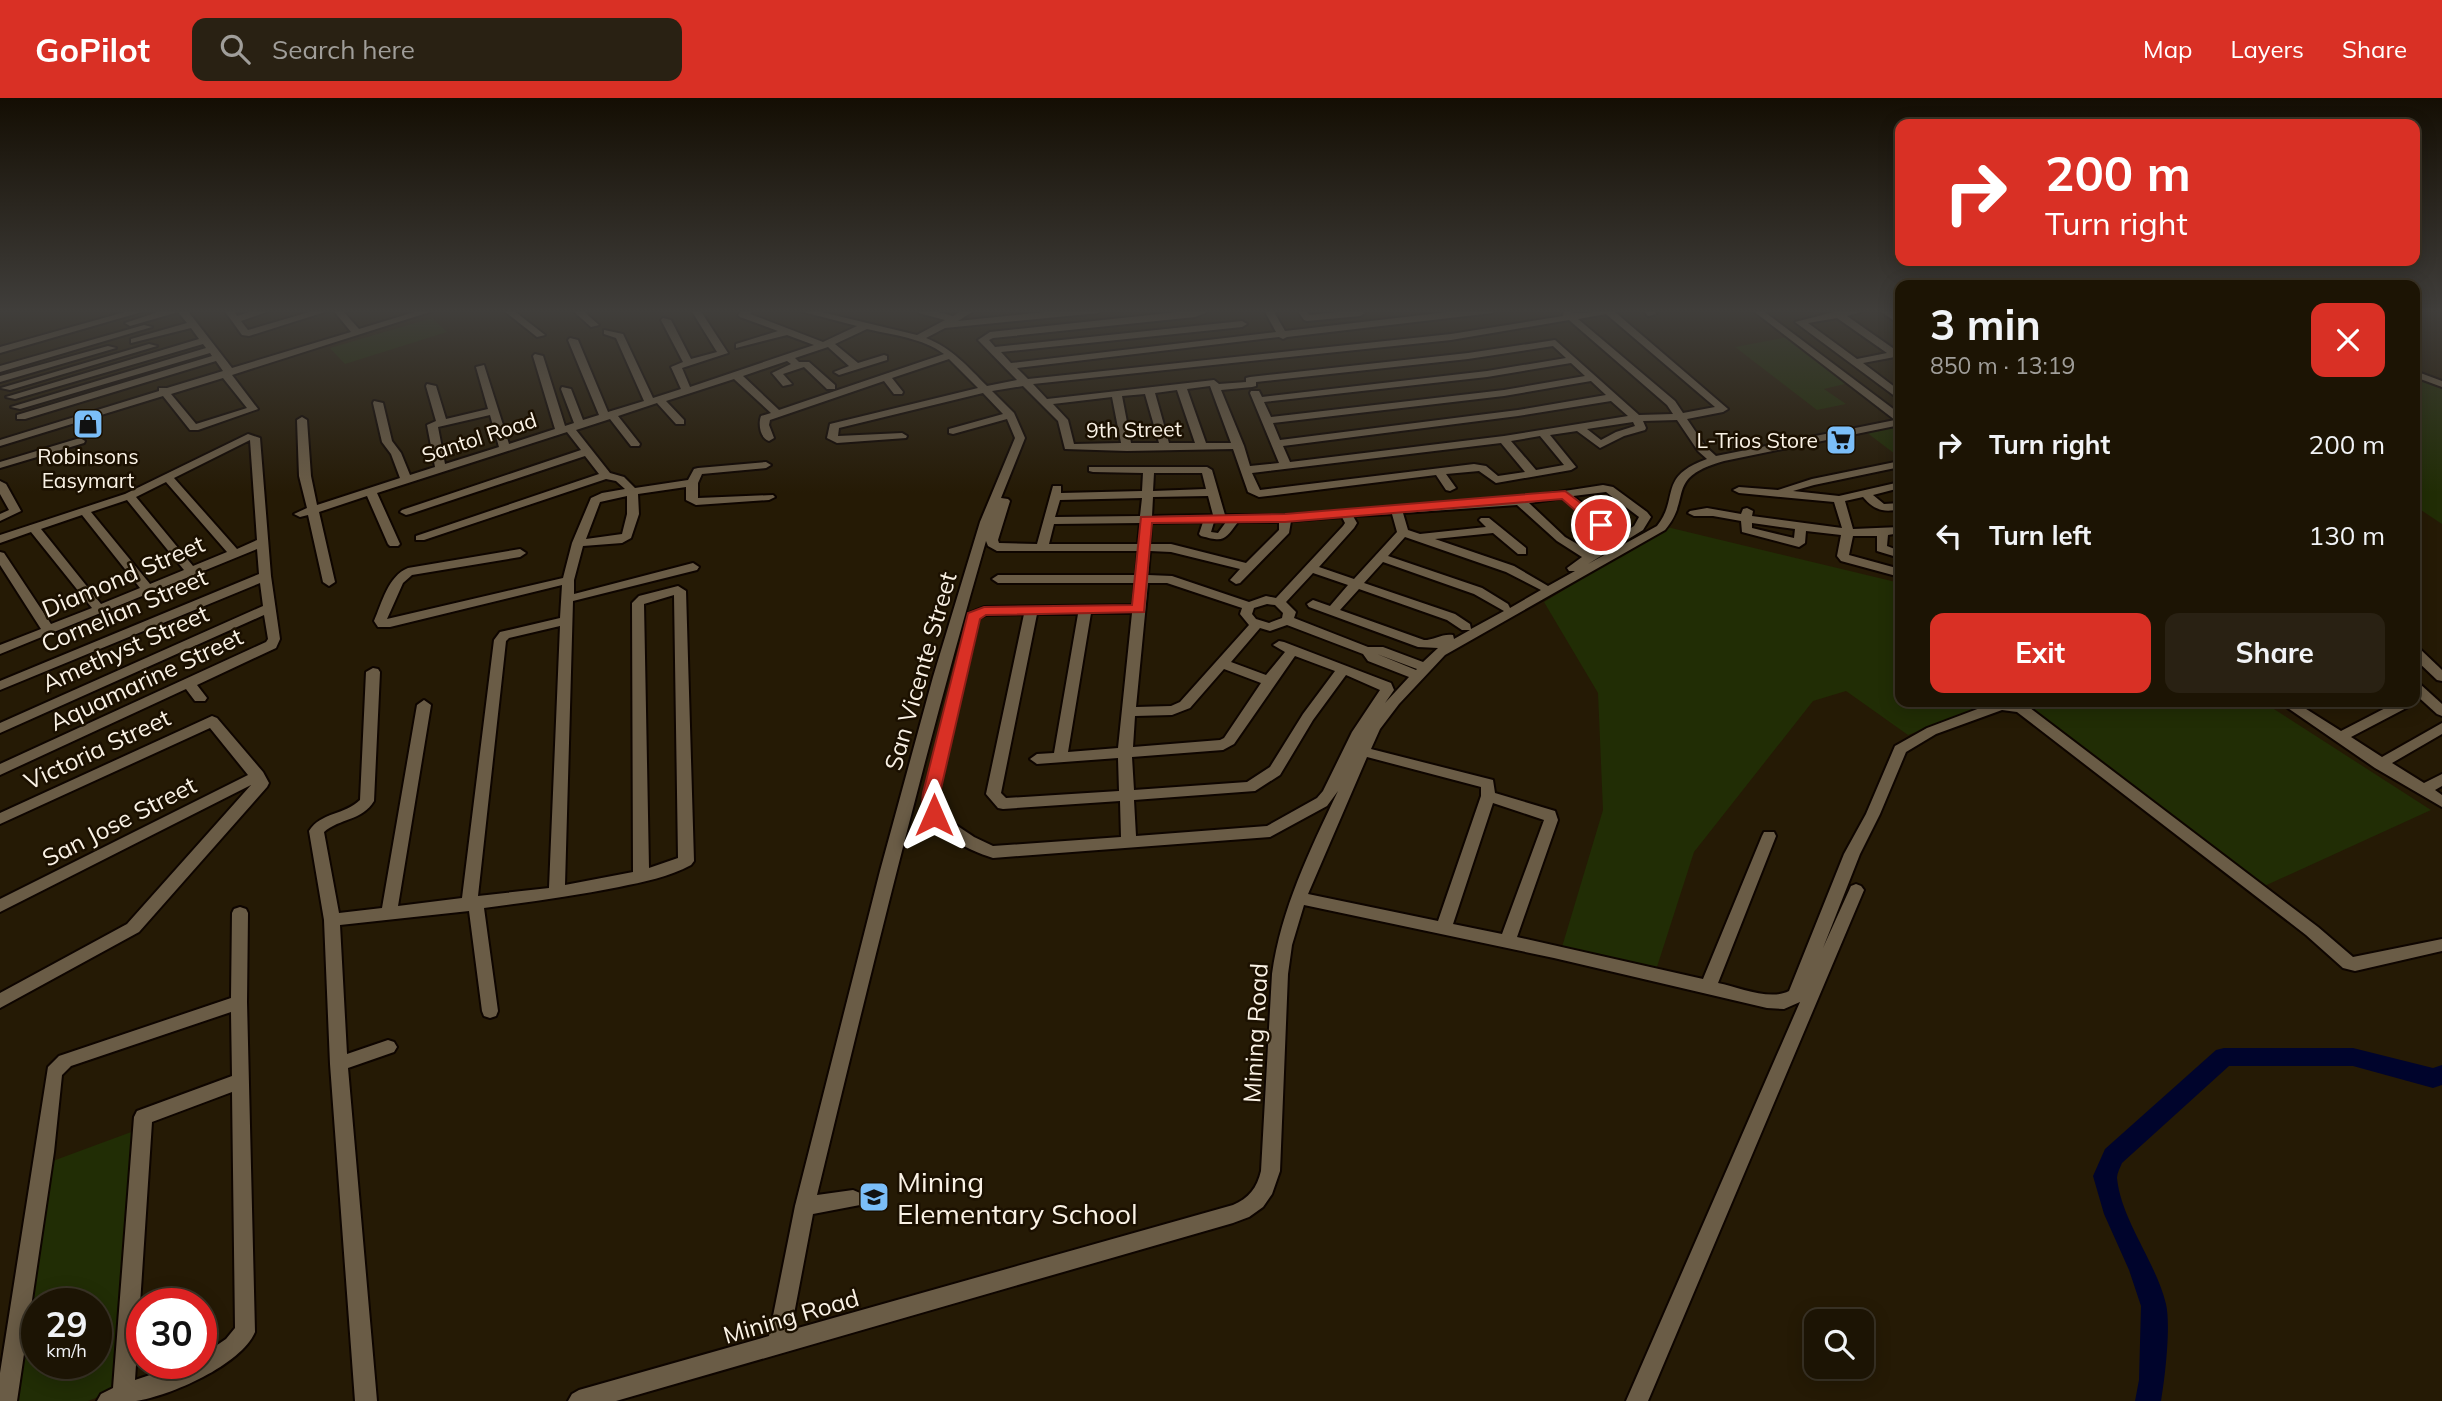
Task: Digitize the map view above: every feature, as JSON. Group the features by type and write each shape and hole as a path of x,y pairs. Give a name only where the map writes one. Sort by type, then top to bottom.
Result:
{"street":[{"path":"9,394 63,371"},
{"path":"9,394 63,371"},
{"path":"9,394 63,371"},
{"path":"94,371 115,406"},
{"path":"164,391 194,428 253,409 227,377 229,371"},
{"path":"0,441 229,371"},
{"path":"482,371 505,449"},
{"path":"545,371 570,428 606,475"},
{"path":"587,371 608,416 635,444"},
{"path":"638,371 654,401 680,422"},
{"path":"676,371 686,390"},
{"name":"Santol Road","path":"306,512 747,371"},
{"path":"782,371 777,373 787,384"},
{"path":"813,371 831,387"},
{"path":"839,372 843,371"},
{"path":"769,439 763,420 776,413 904,371"},
{"path":"966,371 1010,415"},
{"name":"9th Street","path":"1010,371 1018,387 1044,402 1063,420 1069,447 1126,449 1238,446"},
{"path":"902,436 837,440 832,438 834,426 986,392 1152,371"},
{"path":"1246,371 1286,466"},
{"path":"1044,402 1340,371"},
{"path":"1258,400 1501,371"},
{"path":"1579,427 1603,449 1620,434 1641,429 1636,418 1585,371"},
{"path":"1633,371 1671,403 1696,438 1718,459"},
{"path":"1247,470 1504,439 1636,418 1680,417 1721,410 1723,407 1680,371"},
{"path":"1836,371 1895,416"},
{"path":"1868,371 1895,391"},
{"path":"736,375 776,413"},
{"path":"2420,376 2442,384"},
{"path":"886,377 898,392"},
{"path":"1267,421 1504,393 1593,378"},
{"path":"1216,385 1254,492 1259,494 1478,467 1496,480 1571,466 1543,433"},
{"path":"431,386 441,470"},
{"path":"1181,387 1202,447"},
{"path":"565,389 570,428"},
{"path":"1149,390 1165,447"},
{"path":"1116,393 1126,449"},
{"path":"9,394 29,432"},
{"path":"1277,444 1614,397"},
{"path":"1429,402 1458,445"},
{"path":"378,403 387,442 396,453 407,481"},
{"path":"437,424 493,411"},
{"path":"953,431 1010,415"},
{"name":"San Vicente Street","path":"778,1345 805,1206 888,871 940,677 986,522 1020,438 1010,415"},
{"path":"302,420 306,512 329,582"},
{"path":"858,420 877,437"},
{"name":"Mining Road","path":"579,1401 1220,1218 1253,1205 1267,1187 1271,1169 1280,974 1284,945 1298,898 1374,727 1421,671 1450,646 1654,533 1666,523 1680,480 1695,467 1718,459 1895,421"},
{"name":"Aquamarine Street","path":"0,770 271,645 274,639 265,576 257,446 253,437 169,479"},
{"path":"1504,439 1533,474"},
{"path":"0,465 80,440"},
{"path":"406,512 587,452"},
{"path":"766,465 698,471 692,483 692,499 696,502 769,497"},
{"path":"1777,493 1812,482 1895,465"},
{"path":"1093,469 1201,468 1209,474 1214,492 1215,520 1205,534 1221,537 1234,520"},
{"path":"1129,842 1125,753 1142,578 1149,469"},
{"path":"1438,472 1450,488"},
{"path":"420,538 606,475 621,479 633,492 635,504 625,538 578,543"},
{"path":"1398,477 1406,490"},
{"path":"0,539 85,512 169,479 234,553"},
{"path":"1356,482 1364,493"},
{"path":"556,893 568,580 578,543 597,498 692,483"},
{"path":"0,484 15,511 6,516"},
{"path":"1739,490 1839,499 1895,486"},
{"path":"1048,521 1285,518 1520,500 1606,488 1645,517 1639,528 1543,587 1430,646 1313,604"},
{"path":"1008,490 992,544 997,547 1144,546 1191,551 1248,568"},
{"path":"1042,547 1056,492 1214,492"},
{"path":"372,493 394,544"},
{"path":"1866,493 1877,507 1895,507"},
{"path":"1565,495 1621,539"},
{"path":"129,496 191,571"},
{"path":"1839,499 1848,530 1843,556 1895,572"},
{"path":"1520,500 1561,539 1590,557"},
{"path":"1396,509 1403,532"},
{"path":"1672,509 1717,520 1730,516 1806,526 1894,532"},
{"path":"85,512 147,589"},
{"path":"1279,602 1348,528 1351,523 1346,514"},
{"path":"1236,580 1285,531 1285,518"},
{"path":"1745,518 1746,531 1798,547 1806,526"},
{"path":"1485,520 1525,548 1503,566"},
{"path":"34,528 99,609"},
{"path":"1419,538 1495,529"},
{"path":"1403,532 1503,566 1543,587"},
{"path":"1332,611 1403,532"},
{"path":"1894,532 1881,548 1895,553"},
{"name":"Diamond Street","path":"0,650 263,542"},
{"path":"520,553 408,572 398,581 380,623 400,621 568,580"},
{"path":"0,556 48,630"},
{"path":"1380,557 1478,591 1504,607"},
{"path":"567,599 693,566"},
{"path":"1311,568 1451,617 1466,627"},
{"name":"Cornelian Street","path":"0,686 265,576"},
{"path":"998,579 1168,579 1195,586 1249,607"},
{"path":"332,920 556,893 640,875 679,866 687,857 678,590 643,599 638,603 640,875"},
{"path":"1287,620 1290,612 1279,602 1259,601 1249,607 1246,614 1256,625 1270,627 1287,620 1367,651 1373,658 1398,662 1421,671"},
{"name":"Amethyst Street","path":"0,727 268,609"},
{"path":"1037,759 1223,745 1229,741 1269,681 1286,648 1386,687 1387,690 1359,732 1329,794 1322,802 1270,831 985,850 976,848 931,810 931,793 973,616 984,611 1139,609"},
{"path":"1060,758 1084,610"},
{"path":"1031,611 993,794 995,799 1009,804 1250,787 1275,771 1308,717 1343,670"},
{"path":"490,1011 472,904 499,640 505,635 567,620"},
{"path":"1130,712 1171,710 1185,705 1256,625"},
{"path":"2420,657 2442,677"},
{"path":"1222,663 1269,681"},
{"path":"366,1401 339,1064 332,920 316,831 323,824 362,810 367,802 373,672"},
{"path":"189,684 200,698"},
{"path":"2420,693 2442,693"},
{"path":"2420,695 2442,711"},
{"path":"389,913 424,705"},
{"path":"1298,898 1507,941 1767,1001 1784,1002 1796,996 1852,854 1873,814 1900,749 1923,734 1996,707"},
{"path":"2014,707 2021,708 2312,931 2349,963 2355,964 2442,945"},
{"path":"2294,707 2442,802"},
{"path":"2341,737 2398,707"},
{"name":"Victoria Street","path":"0,818 212,721 258,776"},
{"path":"2380,764 2442,728"},
{"path":"1362,751 1488,784 1488,796 1444,928"},
{"path":"0,1001 133,928 256,791 262,783 258,776"},
{"name":"San Jose Street","path":"0,906 258,776"},
{"path":"2424,790 2442,779"},
{"path":"1488,796 1550,815 1551,820 1507,941"},
{"path":"1708,987 1769,835"},
{"path":"1637,1401 1856,890"},
{"path":"240,913 239,1002 242,1080 245,1332 234,1348 214,1362 119,1399 143,1117 242,1080"},
{"path":"6,1401 45,1152 54,1072 65,1061 239,1002"},
{"path":"1784,1002 1801,1014"},
{"path":"339,1064 388,1046"},
{"path":"805,1206 853,1199"}],"green space":[{"path":"1766,371 1833,371 1849,383 1824,389 1846,404 1817,410"},
{"path":"2420,378 2442,386 2442,524 2420,509"},
{"path":"1895,425 1895,454 1866,432"},
{"path":"1667,527 1895,582 1895,707 1987,707 1908,735 1846,691 1813,701 1694,852 1656,970 1562,947 1603,810 1598,693 1544,602"},
{"path":"2025,707 2271,707 2431,810 2260,888"},
{"path":"134,1131 113,1391 88,1401 0,1401 31,1169"}],"waterway":[{"path":"2148,1401 2152,1380 2154,1306 2141,1268 2116,1214 2105,1176 2113,1156 2224,1057 2353,1057 2433,1078 2442,1075"}],"place":[{"name":"Robinsons Easymart","path":"88,424"},
{"name":"L-Trios Store","path":"1841,440"},
{"name":"Mining Elementary School","path":"874,1197"}],"route":[{"path":"934,815 929,804 931,793 973,616 984,611 1139,609 1146,520 1285,518 1565,495 1601,525"}]}
